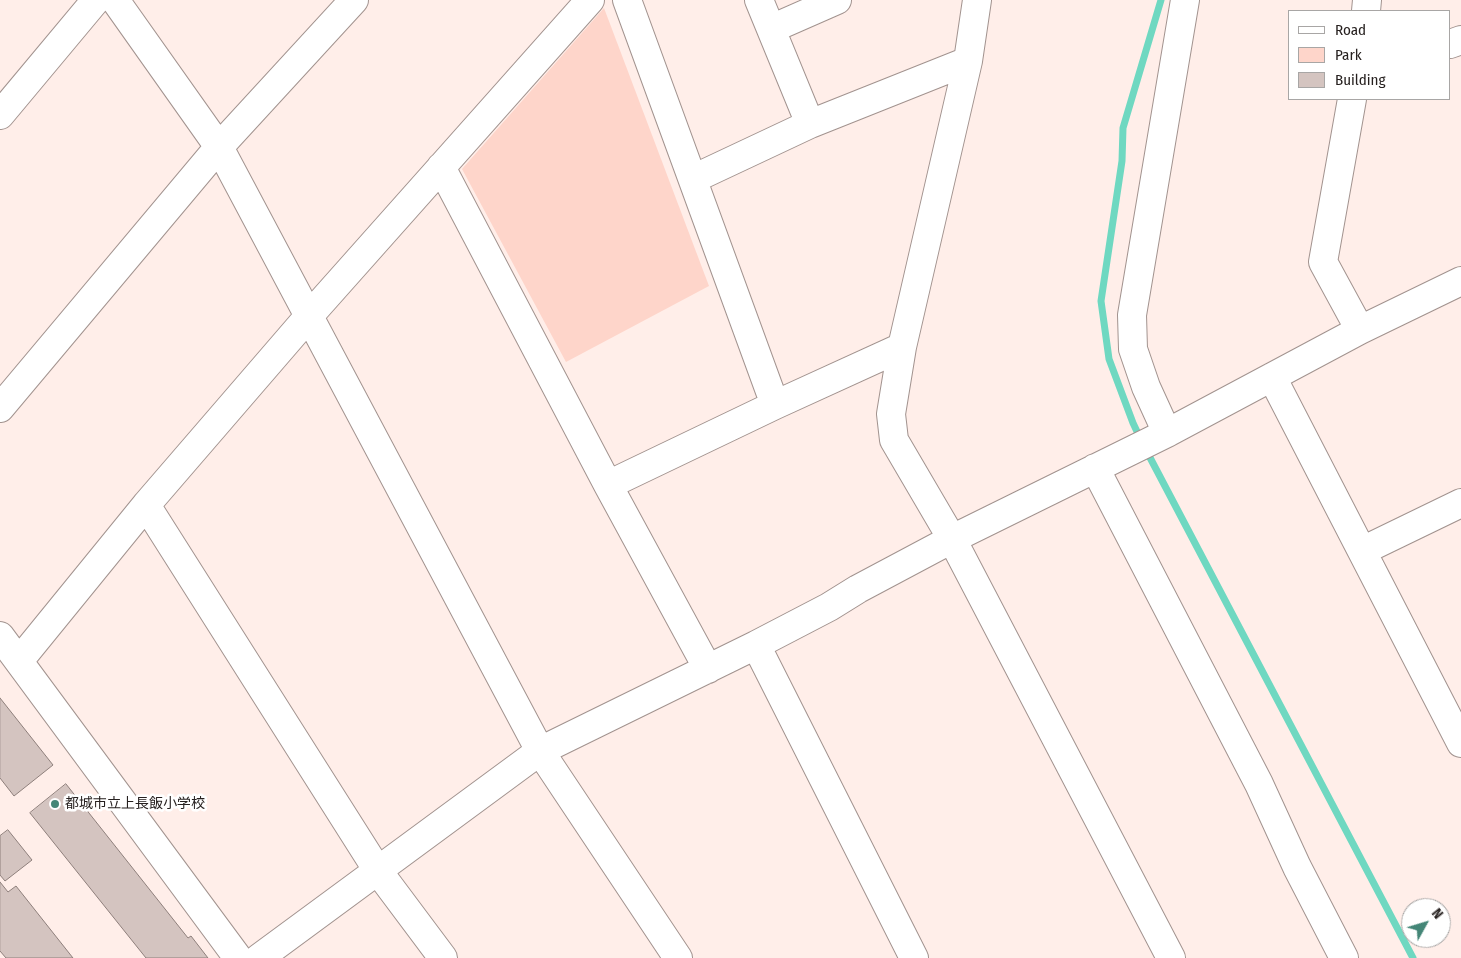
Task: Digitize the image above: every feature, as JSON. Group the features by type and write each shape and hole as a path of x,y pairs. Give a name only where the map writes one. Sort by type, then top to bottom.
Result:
{"street":[{"path":"0,115 96,0"},
{"path":"115,0 219,147 540,751 678,958"},
{"path":"0,408 219,147 354,0"},
{"path":"19,661 146,505 309,316 590,0"},
{"path":"627,0 775,405"},
{"path":"759,0 810,124"},
{"path":"771,29 837,0"},
{"path":"977,0 968,61 902,347 890,414 894,440 952,539 1171,958"},
{"path":"1167,433 1146,387 1133,350 1132,315 1185,0"},
{"path":"693,179 810,124 968,61"},
{"path":"1352,100 1323,262 1360,330"},
{"path":"441,167 608,485 708,669"},
{"path":"259,958 540,751 756,645 952,539 1167,433 1360,330 1461,280"},
{"path":"608,485 902,347"},
{"path":"1272,377 1461,743"},
{"path":"1096,468 1259,784 1297,867 1344,958"},
{"path":"1362,551 1461,503"},
{"path":"146,505 378,871 443,958"},
{"path":"0,636 238,958"},
{"path":"756,645 914,958"}],"green space":[{"path":"604,8 709,286 566,362 462,169"}],"building":[{"path":"0,698 53,765 14,796 0,778"},
{"path":"66,784 188,938 191,936 208,958 146,958 30,813"},
{"path":"8,830 32,860 5,881 0,875 0,836"},
{"path":"0,882 8,892 16,886 73,958 6,958 0,951"}],"waterway":[{"path":"1141,440 1109,359 1101,301 1122,161 1123,128 1161,0"},
{"path":"1146,450 1413,958"}],"place":[{"name":"都城市立上長飯小学校","path":"55,804"}]}
